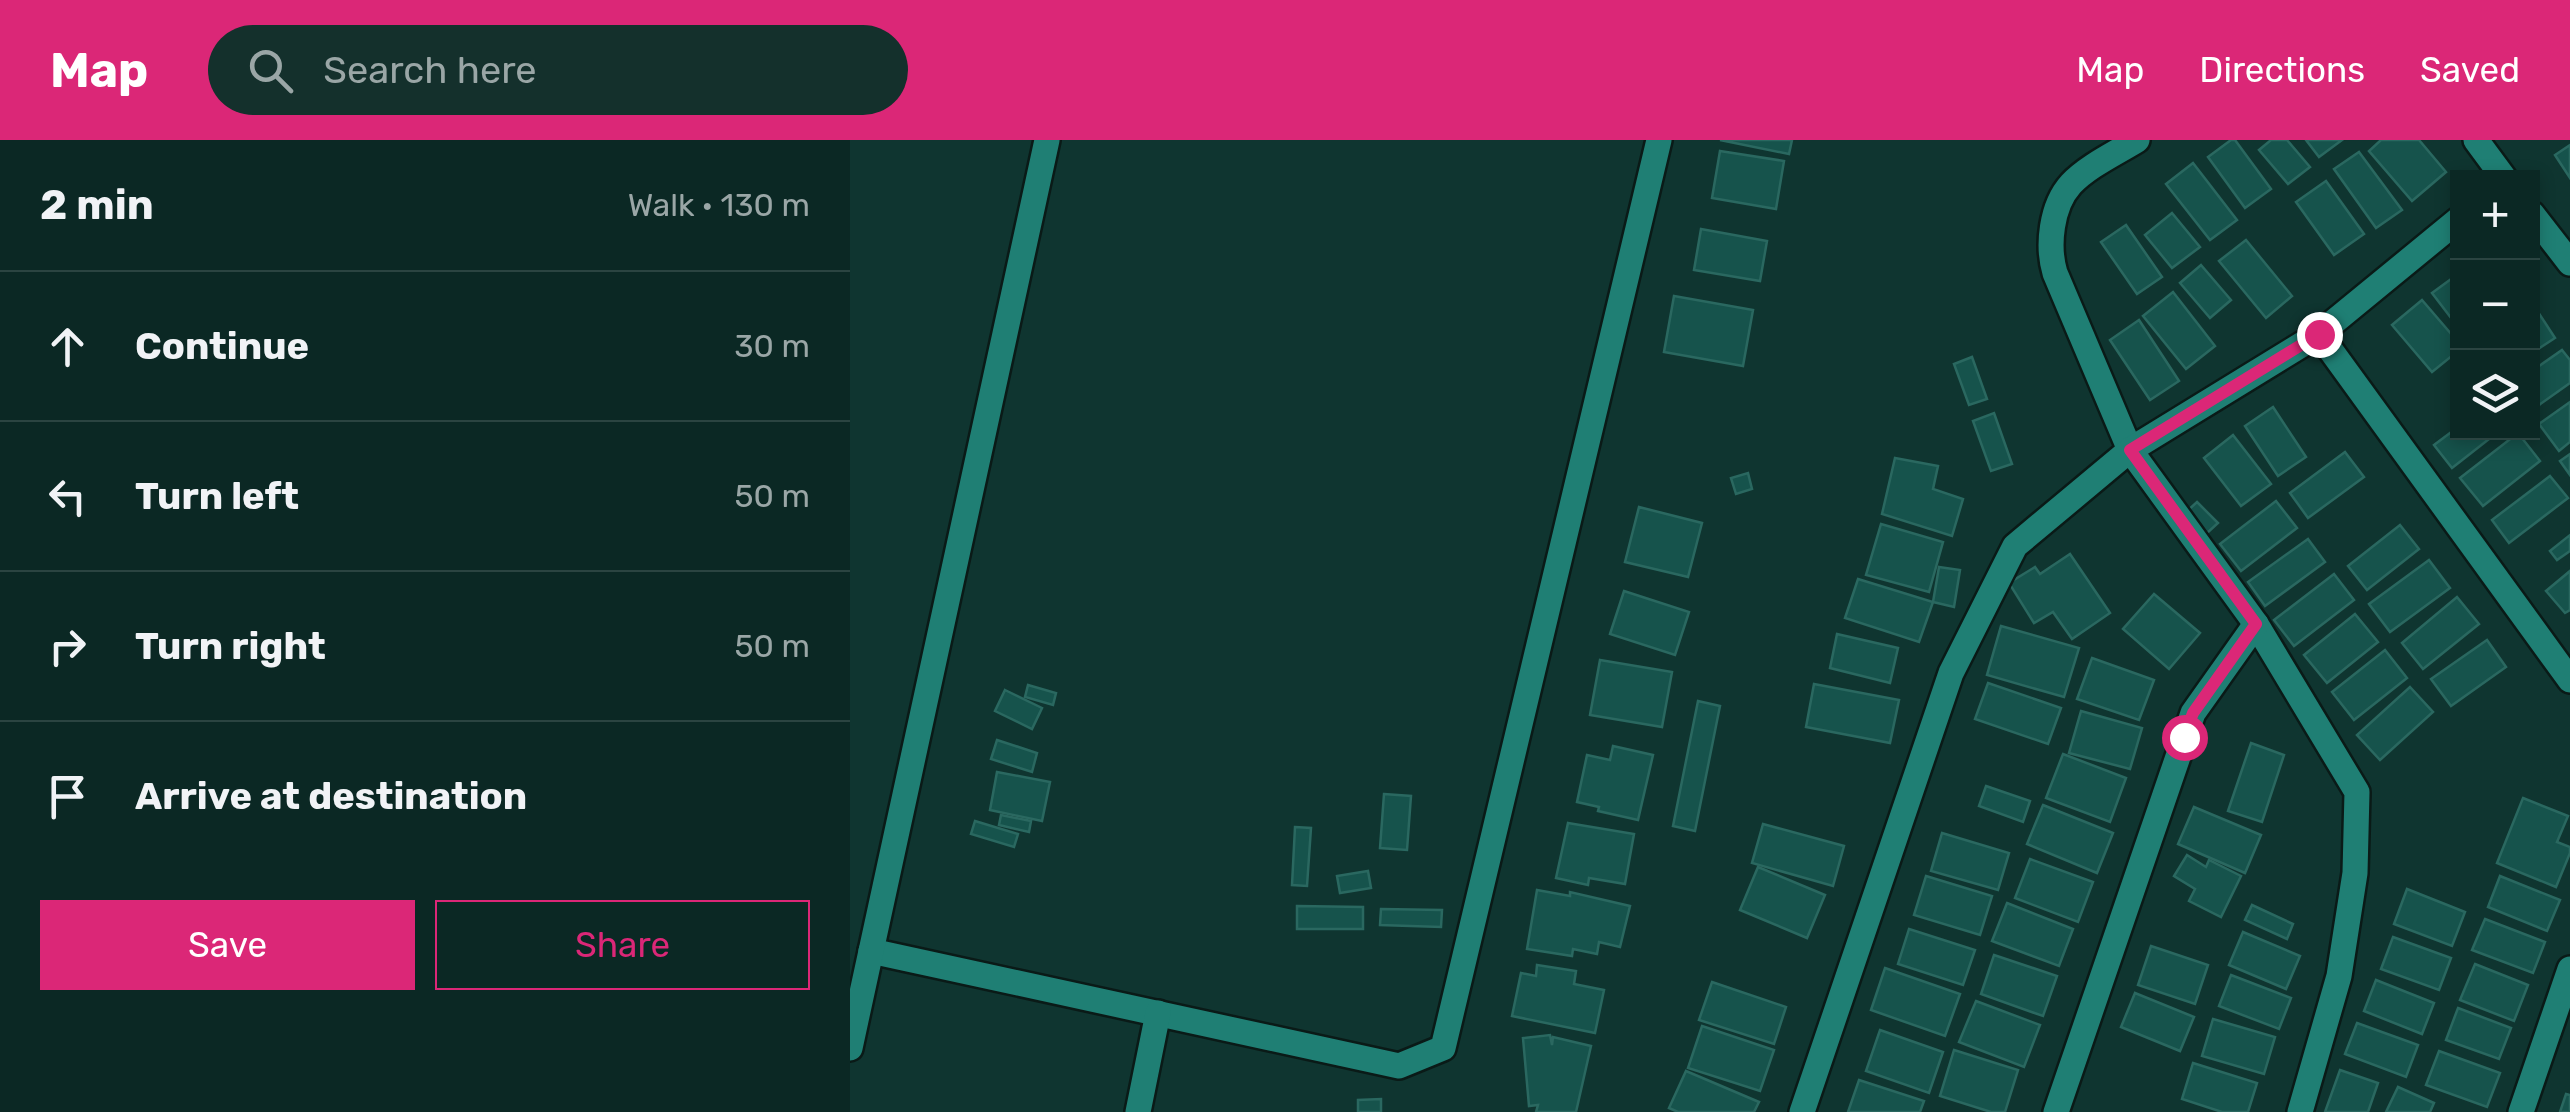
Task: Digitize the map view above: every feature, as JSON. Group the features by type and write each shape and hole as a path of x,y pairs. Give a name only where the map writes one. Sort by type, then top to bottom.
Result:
{"street":[{"path":"850,1048 1047,140"},
{"path":"871,951 1400,1066 1444,1048 1659,140"},
{"path":"2137,140 2069,186 2051,230 2049,254 2130,450 2256,624 2357,792 2355,873 2339,976 2300,1112"},
{"path":"2476,140 2498,170"},
{"path":"2540,224 2570,263"},
{"path":"1802,1112 1959,657 2015,546 2130,450 2319,334 2450,227"},
{"path":"2319,334 2570,680"},
{"path":"2056,1112 2193,713 2256,624"},
{"path":"2521,1112 2570,969"},
{"path":"1138,1112 1158,1014"}],"building":[{"path":"1720,140 1792,140 1789,154"},
{"path":"2235,140 2271,189 2245,208 2208,157"},
{"path":"2271,140 2287,140 2310,167 2288,184 2259,150"},
{"path":"2306,140 2342,140 2319,157"},
{"path":"2381,140 2419,140 2446,172 2412,201 2369,151"},
{"path":"2570,145 2570,178 2555,155"},
{"path":"1720,151 1784,161 1776,209 1712,198"},
{"path":"2359,152 2402,210 2376,228 2334,169"},
{"path":"2193,163 2237,220 2210,240 2166,184"},
{"path":"2326,181 2364,234 2334,255 2296,202"},
{"path":"2172,213 2200,247 2172,268 2145,235"},
{"path":"2126,225 2162,277 2137,294 2101,242"},
{"path":"1701,229 1767,241 1760,281 1694,270"},
{"path":"2246,240 2292,296 2266,318 2219,261"},
{"path":"2201,265 2231,300 2210,318 2180,283"},
{"path":"2450,280 2450,317 2432,293"},
{"path":"2173,292 2215,346 2186,369 2143,316"},
{"path":"1674,296 1753,310 1743,366 1664,352"},
{"path":"2422,300 2450,333 2450,357 2432,372 2392,325"},
{"path":"2540,315 2555,338 2540,348"},
{"path":"2139,320 2179,381 2150,400 2110,340"},
{"path":"2562,350 2570,360 2570,383 2540,404 2540,365"},
{"path":"1972,357 1987,399 1969,405 1954,364"},
{"path":"2570,402 2570,442 2559,451 2540,423"},
{"path":"2273,407 2306,457 2278,476 2245,426"},
{"path":"1994,413 2012,464 1991,471 1973,421"},
{"path":"2450,433 2450,440 2488,440 2452,468 2434,445"},
{"path":"2233,435 2271,484 2241,506 2204,458"},
{"path":"2509,440 2524,440 2540,461 2483,506 2460,478"},
{"path":"2345,452 2364,477 2308,518 2290,493"},
{"path":"2570,454 2570,475 2560,461"},
{"path":"1895,458 1938,466 1933,489 1963,499 1952,536 1882,514"},
{"path":"1748,473 1752,489 1736,494 1731,478"},
{"path":"2550,476 2568,498 2509,543 2492,520"},
{"path":"2276,501 2297,528 2241,571 2220,544"},
{"path":"2197,502 2218,523 2206,534 2185,513"},
{"path":"1639,507 1702,523 1688,577 1625,562"},
{"path":"1881,524 1943,542 1929,592 1866,575"},
{"path":"2400,525 2419,549 2367,590 2348,566"},
{"path":"2570,535 2570,551 2557,560 2550,551"},
{"path":"2308,539 2325,562 2265,606 2248,582"},
{"path":"2070,554 2110,613 2072,639 2053,612 2034,623 2009,583 2035,567 2040,574"},
{"path":"2429,560 2450,588 2390,632 2369,604"},
{"path":"1939,567 1960,570 1954,607 1933,602"},
{"path":"2570,571 2570,610 2565,613 2546,591"},
{"path":"2334,574 2354,600 2294,646 2274,620"},
{"path":"1858,579 1933,602 1919,642 1845,618"},
{"path":"1624,591 1689,612 1675,655 1610,634"},
{"path":"2154,594 2200,633 2169,669 2123,629"},
{"path":"2457,597 2479,624 2423,669 2402,643"},
{"path":"2355,614 2378,642 2327,683 2304,655"},
{"path":"2001,626 2079,648 2064,697 1987,675"},
{"path":"1837,634 1898,648 1890,683 1830,668"},
{"path":"2487,640 2506,667 2451,706 2431,679"},
{"path":"2385,650 2407,678 2354,720 2332,692"},
{"path":"2092,658 2154,680 2139,720 2077,699"},
{"path":"1600,660 1672,672 1662,727 1590,715"},
{"path":"1988,683 2061,708 2048,744 1975,719"},
{"path":"1814,684 1899,700 1890,743 1806,727"},
{"path":"1028,685 1056,693 1053,705 1025,697"},
{"path":"2410,687 2433,712 2380,760 2357,735"},
{"path":"1005,690 1042,708 1032,729 995,711"},
{"path":"1698,701 1720,706 1695,831 1673,826"},
{"path":"2081,711 2142,728 2130,769 2069,753"},
{"path":"997,740 1037,753 1032,772 991,759"},
{"path":"2251,743 2284,755 2262,822 2228,811"},
{"path":"1613,746 1653,755 1638,820 1577,802 1587,755 1610,760"},
{"path":"2063,754 2126,778 2110,822 2046,798"},
{"path":"997,772 1050,782 1042,821 990,810"},
{"path":"1986,786 2030,801 2023,822 1979,806"},
{"path":"1384,794 1411,796 1407,850 1380,848"},
{"path":"2523,798 2568,816 2557,842 2570,847 2570,853 2556,887 2497,863"},
{"path":"2043,805 2113,833 2097,873 2027,844"},
{"path":"2194,807 2261,835 2245,873 2178,844"},
{"path":"1001,815 1031,821 1029,832 999,825"},
{"path":"975,821 1018,834 1014,847 971,834"},
{"path":"1568,823 1634,834 1625,884 1589,878 1588,885 1556,878"},
{"path":"1763,824 1844,846 1833,886 1752,863"},
{"path":"1295,827 1311,828 1307,886 1292,885"},
{"path":"1942,833 2009,853 1998,890 1931,871"},
{"path":"2187,855 2206,867 2209,860 2241,876 2221,917 2189,901 2195,889 2174,876"},
{"path":"2030,859 2093,882 2078,922 2015,898"},
{"path":"1758,867 1825,895 1807,938 1740,910"},
{"path":"1368,871 1371,888 1340,893 1337,876"},
{"path":"1926,876 1992,896 1980,935 1914,915"},
{"path":"2500,876 2560,900 2547,931 2488,907"},
{"path":"2407,889 2465,912 2452,946 2394,924"},
{"path":"1537,890 1570,896 1570,892 1630,906 1620,947 1599,942 1597,954 1573,949 1572,956 1527,949"},
{"path":"2007,903 2073,929 2059,966 1992,941"},
{"path":"2252,905 2293,924 2287,939 2245,920"},
{"path":"1297,906 1363,907 1363,929 1297,929"},
{"path":"1381,909 1442,910 1441,927 1380,925"},
{"path":"2485,919 2545,942 2533,973 2472,950"},
{"path":"1909,929 1975,950 1963,985 1898,964"},
{"path":"2243,932 2300,956 2286,989 2229,965"},
{"path":"2393,937 2451,958 2439,990 2381,969"},
{"path":"2151,946 2208,965 2195,1004 2138,985"},
{"path":"1994,955 2057,976 2043,1016 1981,994"},
{"path":"2475,964 2528,985 2514,1021 2460,1000"},
{"path":"1537,965 1576,971 1574,984 1604,990 1595,1033 1512,1016 1521,973 1536,976"},
{"path":"1885,968 1960,994 1945,1036 1871,1010"},
{"path":"2231,975 2291,998 2279,1029 2219,1006"},
{"path":"2376,980 2434,1003 2422,1034 2364,1011"},
{"path":"1712,982 1786,1007 1774,1044 1699,1020"},
{"path":"2135,993 2194,1017 2180,1051 2121,1027"},
{"path":"1976,1001 2040,1025 2024,1067 1959,1042"},
{"path":"2458,1008 2511,1028 2499,1059 2446,1040"},
{"path":"2213,1019 2275,1037 2264,1074 2202,1056"},
{"path":"2357,1023 2418,1045 2406,1077 2345,1054"},
{"path":"1702,1026 1774,1050 1760,1091 1688,1068"},
{"path":"1880,1030 1943,1052 1929,1093 1866,1071"},
{"path":"1550,1035 1552,1045 1553,1037 1591,1046 1576,1112 1536,1112 1538,1105 1529,1106 1523,1038"},
{"path":"1954,1050 2018,1070 2005,1112 1991,1112 1940,1096"},
{"path":"2439,1051 2500,1073 2487,1107 2426,1085"},
{"path":"2193,1063 2257,1083 2248,1112 2222,1112 2182,1099"},
{"path":"2340,1070 2378,1083 2368,1112 2325,1112"},
{"path":"1686,1071 1759,1102 1754,1112 1678,1112 1669,1108"},
{"path":"1859,1080 1924,1101 1920,1112 1848,1112"},
{"path":"2398,1087 2434,1103 2430,1112 2386,1112"},
{"path":"2566,1094 2570,1095 2570,1112 2560,1112"},
{"path":"1381,1099 1381,1112 1358,1112 1358,1100"}],"route":[{"path":"2184,737 2207,691 2256,624 2130,450 2319,334"}]}
